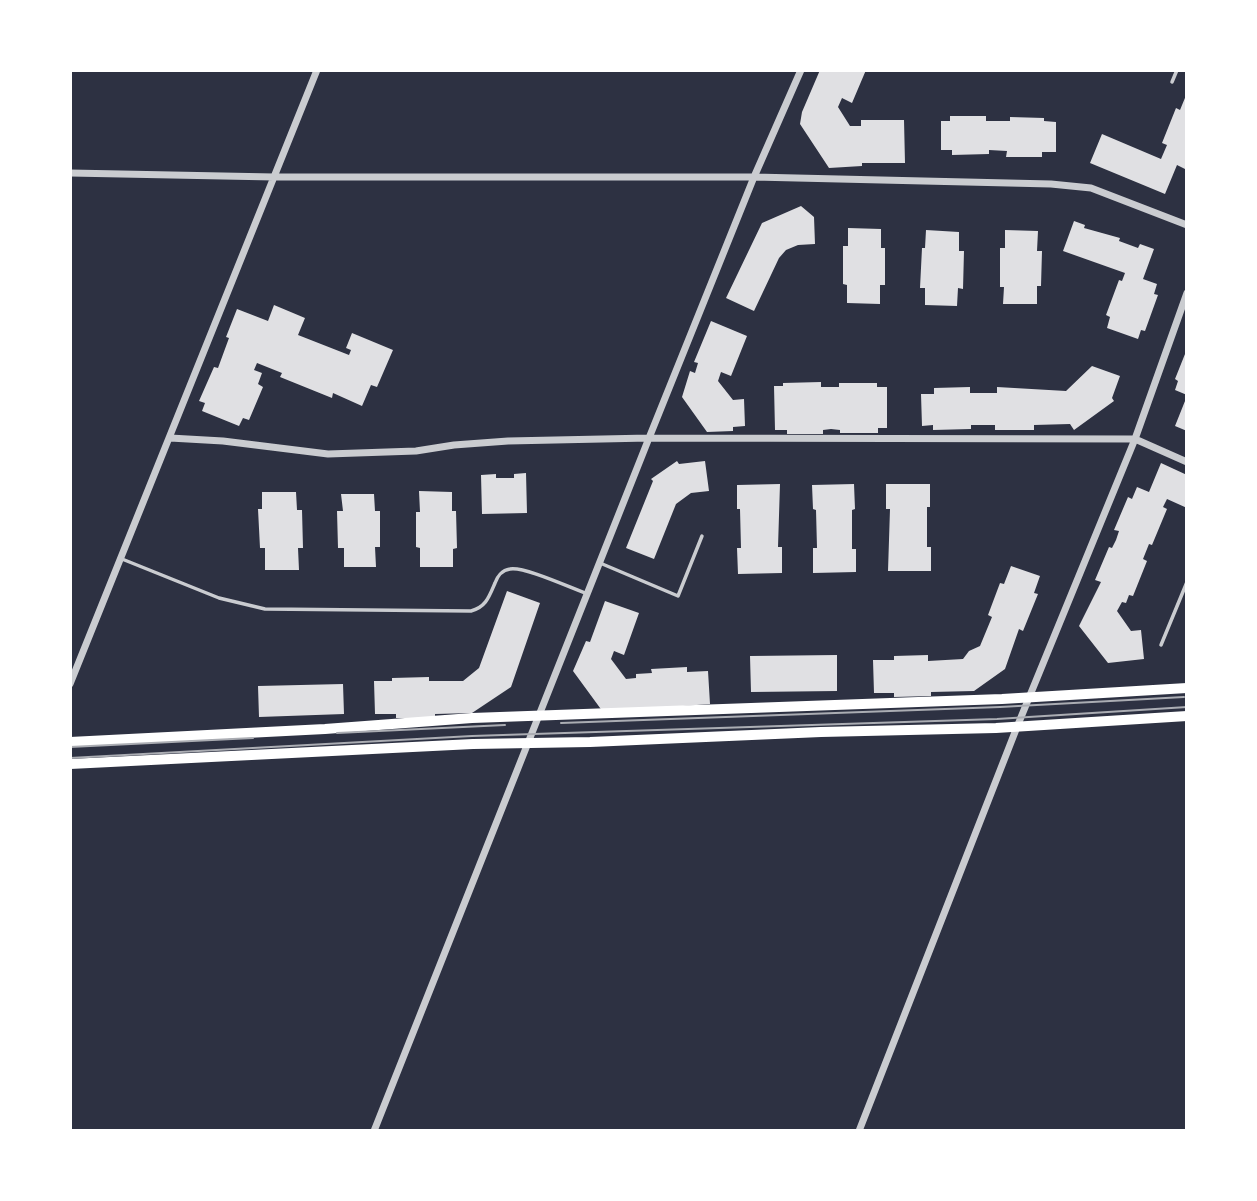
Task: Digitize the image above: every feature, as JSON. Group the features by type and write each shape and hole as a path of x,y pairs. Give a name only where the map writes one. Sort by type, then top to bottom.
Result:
{"main road":[{"path":"70,742 540,716 1187,688"},
{"path":"70,764 398,747 1017,727 1187,716"}],"street":[{"path":"70,684 317,70"},
{"path":"374,1131 754,177 801,70"},
{"path":"70,173 274,177 754,177 1074,185 1091,188 1187,225"},
{"path":"859,1131 1017,727 1135,439 1187,293"},
{"path":"170,438 223,441 328,454 416,452 464,444 508,441 649,438 1135,439 1187,461"}],"lane":[{"path":"1172,82 1177,70"},
{"path":"600,563 678,596 702,536"},
{"path":"122,559 219,598 265,609 471,611 481,608 496,579 510,569 523,570 588,594"},
{"path":"1161,645 1187,582"}],"building":[{"path":"820,70 866,70 852,103 842,98 838,107 850,126 861,126 861,120 904,120 905,163 862,163 862,166 829,168 800,124 802,112"},
{"path":"1187,93 1187,170 1177,165 1165,194 1090,163 1102,134 1161,159 1167,145 1162,143 1176,108 1180,110"},
{"path":"950,116 986,116 986,121 1010,121 1010,117 1044,118 1044,121 1056,122 1056,152 1042,152 1042,157 1006,157 1007,151 989,150 989,154 952,155 952,150 941,150 941,121 950,121"},
{"path":"801,206 814,217 815,244 798,245 786,250 779,258 754,311 726,298 762,223"},
{"path":"1074,221 1085,225 1084,228 1120,238 1119,241 1138,248 1140,244 1154,249 1143,279 1157,284 1154,294 1158,295 1145,331 1141,330 1138,339 1107,328 1110,317 1106,315 1119,280 1122,281 1125,273 1063,251"},
{"path":"848,228 881,229 881,248 885,248 885,285 880,285 880,304 847,303 847,285 843,284 843,246 848,246"},
{"path":"926,230 959,232 959,251 964,251 963,289 958,288 957,306 925,305 925,288 920,288 922,248 925,248"},
{"path":"1005,230 1038,231 1037,251 1042,251 1041,286 1037,286 1037,304 1003,304 1000,248 1005,248"},
{"path":"274,305 305,318 298,335 349,355 351,350 346,348 352,333 393,350 377,387 371,385 362,406 333,393 332,398 280,377 282,373 257,363 254,370 262,373 258,384 263,387 249,420 243,418 239,426 202,411 205,403 199,401 214,367 218,368 237,309 268,321"},
{"path":"711,321 747,336 731,376 721,372 718,381 733,400 744,399 745,426 733,427 733,431 707,432 682,397 690,371 695,373 698,363 694,362"},
{"path":"1187,349 1187,395 1175,390 1178,381 1175,379"},
{"path":"1092,366 1120,376 1112,398 1114,401 1074,430 1070,424 1034,425 1034,430 995,430 995,425 971,425 971,429 933,430 933,425 922,426 921,394 934,394 934,388 970,387 970,393 997,393 997,387 1066,391"},
{"path":"821,382 821,387 839,387 839,383 877,383 877,387 887,387 887,428 878,428 878,433 840,433 840,430 831,429 823,430 823,434 787,434 787,430 775,430 774,386 783,386 783,383"},
{"path":"1187,396 1187,431 1175,426"},
{"path":"677,461 679,464 705,461 709,491 691,493 676,504 654,559 626,548 653,481 651,479"},
{"path":"1161,463 1187,475 1187,508 1167,499 1163,507 1167,509 1143,559 1147,561 1133,596 1129,595 1126,603 1122,602 1117,611 1131,631 1141,630 1144,659 1108,663 1079,626 1101,582 1095,580 1109,547 1112,548 1116,540 1119,531 1114,530 1128,497 1132,499 1137,487 1149,492"},
{"path":"526,473 527,513 482,514 481,475 496,474 496,478 514,478 514,474"},
{"path":"780,484 778,547 782,547 782,573 738,574 737,548 741,548 737,485"},
{"path":"854,484 852,549 856,549 856,572 813,573 813,548 817,548 812,485"},
{"path":"886,484 930,484 927,547 931,547 931,571 888,571 890,509 886,509"},
{"path":"419,491 452,492 452,511 456,511 457,548 453,549 453,567 420,567 420,548 416,547 416,512 420,512"},
{"path":"262,492 296,492 297,510 302,510 303,548 298,548 299,570 265,570 265,548 260,548 258,509 262,509"},
{"path":"341,494 374,494 375,511 380,511 380,547 375,547 376,567 344,567 344,548 338,548 337,511 343,511"},
{"path":"1011,566 1040,576 1034,593 1038,594 1023,631 1019,629 1005,669 974,691 931,692 931,696 894,697 894,693 874,693 873,660 928,655 928,661 963,659 969,651 980,646 992,617 988,615 1000,583 1004,584"},
{"path":"507,591 540,603 511,687 472,713 435,714 435,718 396,718 396,714 375,714 374,681 429,677 429,681 463,681 479,668"},
{"path":"605,601 639,613 624,655 614,651 611,659 626,679 636,678 636,674 652,673 651,669 687,667 687,672 708,671 710,704 603,712 573,671 586,641 590,642"},
{"path":"837,655 837,691 751,692 750,656"},
{"path":"343,684 344,714 259,717 258,686"}],"tram line":[{"path":"561,723 1000,707 1184,697"},
{"path":"70,758 472,736 997,719 1187,707"},
{"path":"337,733 505,725"},
{"path":"70,747 253,738"}]}
